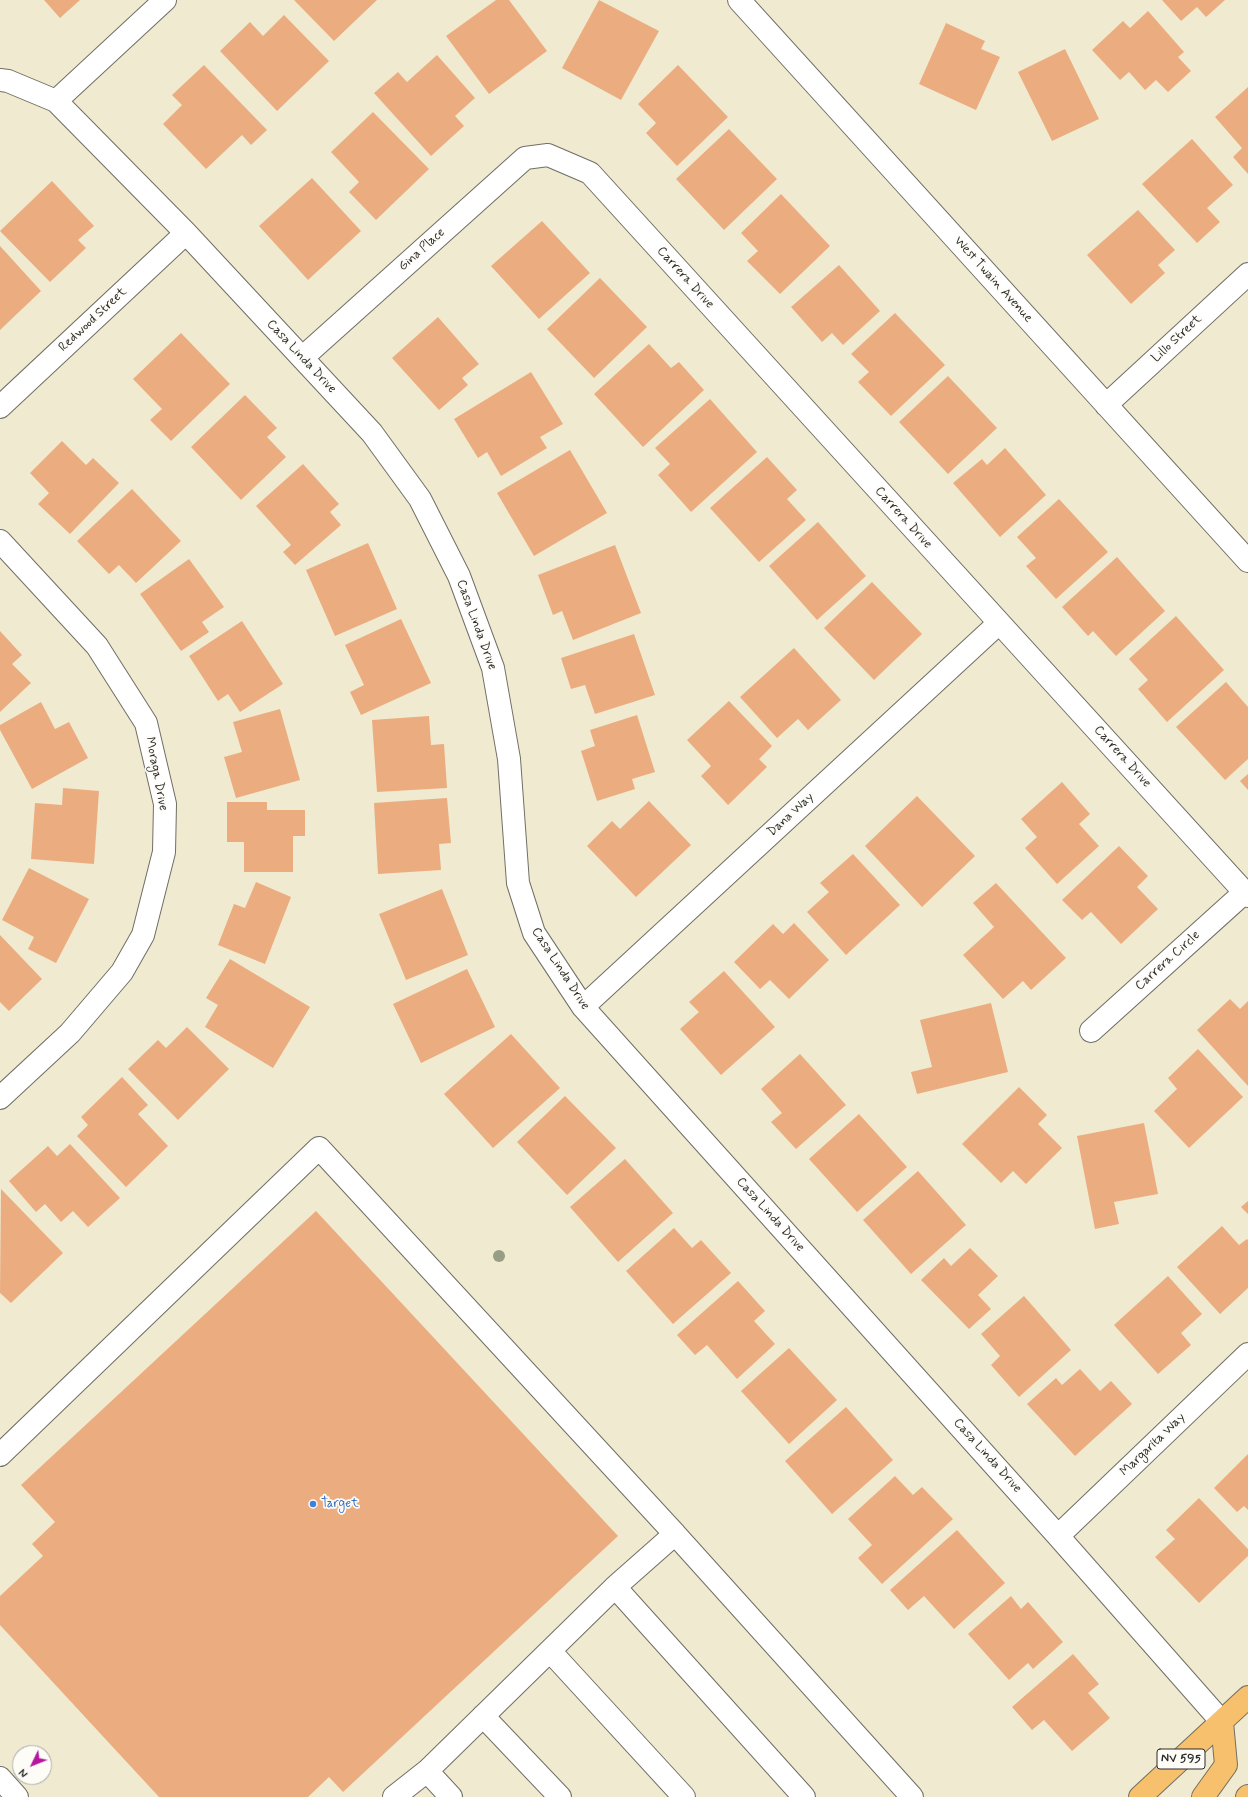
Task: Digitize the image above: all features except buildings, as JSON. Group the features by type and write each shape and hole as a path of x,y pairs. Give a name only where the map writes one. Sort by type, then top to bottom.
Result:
{"main road":[{"name":"NV 595","path":"1140,1797 1248,1697"},
{"path":"1203,1797 1226,1765 1222,1722"}],"street":[{"path":"56,101 165,0"},
{"name":"West Twain Avenue","path":"739,0 1248,561"},
{"name":"Casa Linda Drive","path":"0,80 8,81 56,101 186,233 372,433 420,499 459,576 493,668 509,760 518,883 534,933 583,1007 1058,1536 1222,1722"},
{"name":"Gina Place","path":"302,358 525,158 548,155"},
{"name":"Carrera Drive","path":"548,155 590,173 1246,894"},
{"name":"Redwood Street","path":"0,407 186,233"},
{"name":"Lillo Street","path":"1106,404 1248,274"},
{"name":"Moraga Drive","path":"0,541 97,646 146,723 164,804 164,852 143,935 122,972 70,1033 0,1098"},
{"name":"Dana Way","path":"583,1007 999,623"},
{"name":"Carrera Circle","path":"1091,1030 1246,894"},
{"path":"0,1455 318,1148 675,1534 912,1797"},
{"name":"Margarita Way","path":"1058,1536 1248,1354"},
{"path":"394,1797 427,1771 615,1587 675,1534"},
{"path":"615,1587 804,1797"},
{"path":"550,1651 684,1797"},
{"path":"483,1716 560,1797"},
{"path":"427,1771 451,1797"},
{"path":"0,1778 17,1797"}],"place":[{"name":"Target","path":"313,1504"}]}
